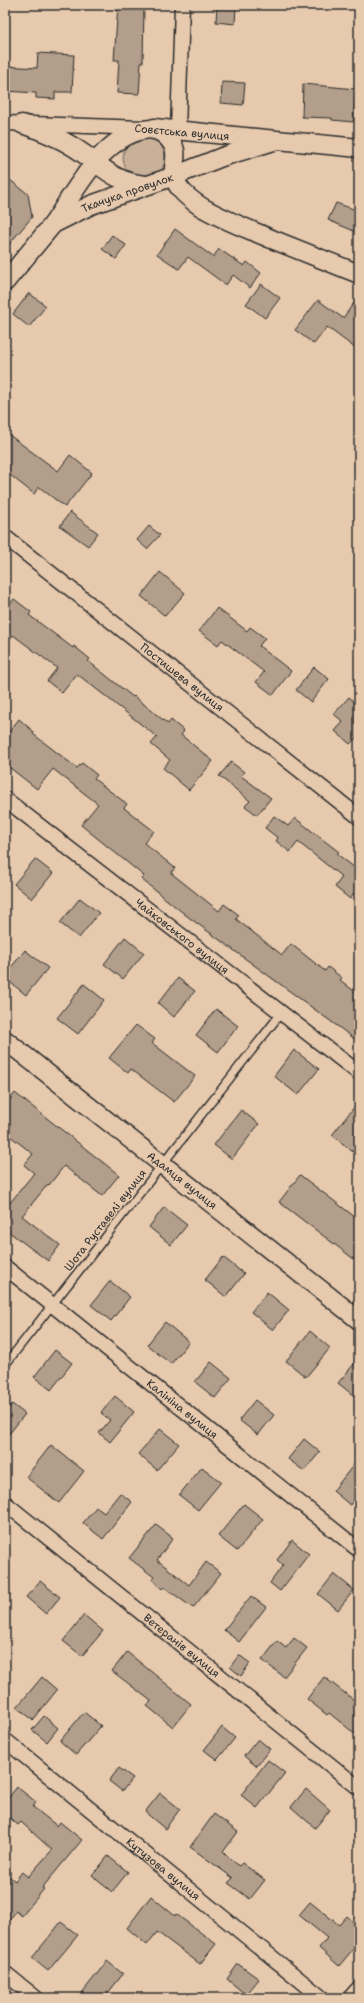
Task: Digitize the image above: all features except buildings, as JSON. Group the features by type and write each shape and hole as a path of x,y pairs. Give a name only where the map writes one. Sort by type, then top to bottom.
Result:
{"street":[{"path":"178,131 182,5"},
{"path":"14,124 44,132 66,143 113,176 128,183 146,185"},
{"name":"Совєтська вулиця","path":"14,124 152,128 274,141 359,148"},
{"path":"54,224 95,163 107,149 121,138 135,131 152,128 166,135 174,146 176,158 174,176 178,186 184,194 200,206 241,226 359,274"},
{"name":"Ткачука провулок","path":"5,282 54,224 91,205 174,176 222,157 274,141"},
{"name":"Постишева вулиця","path":"5,537 359,817"},
{"name":"Чайковського вулиця","path":"5,799 359,1073"},
{"name":"Адамця вулиця","path":"5,1040 359,1320"},
{"name":"Калініна вулиця","path":"5,1267 359,1550"},
{"name":"Ветеранів вулиця","path":"5,1503 359,1788"},
{"name":"Кутузова вулиця","path":"5,1740 322,1998"},
{"path":"5,1973 36,1998"}],"lane":[{"name":"Шота Руставелі вулиця","path":"5,1365 53,1306 282,1012"}],"shaded area":[{"path":"144,137 159,143 165,158 159,173 144,179 129,173 123,158 129,143"}]}
